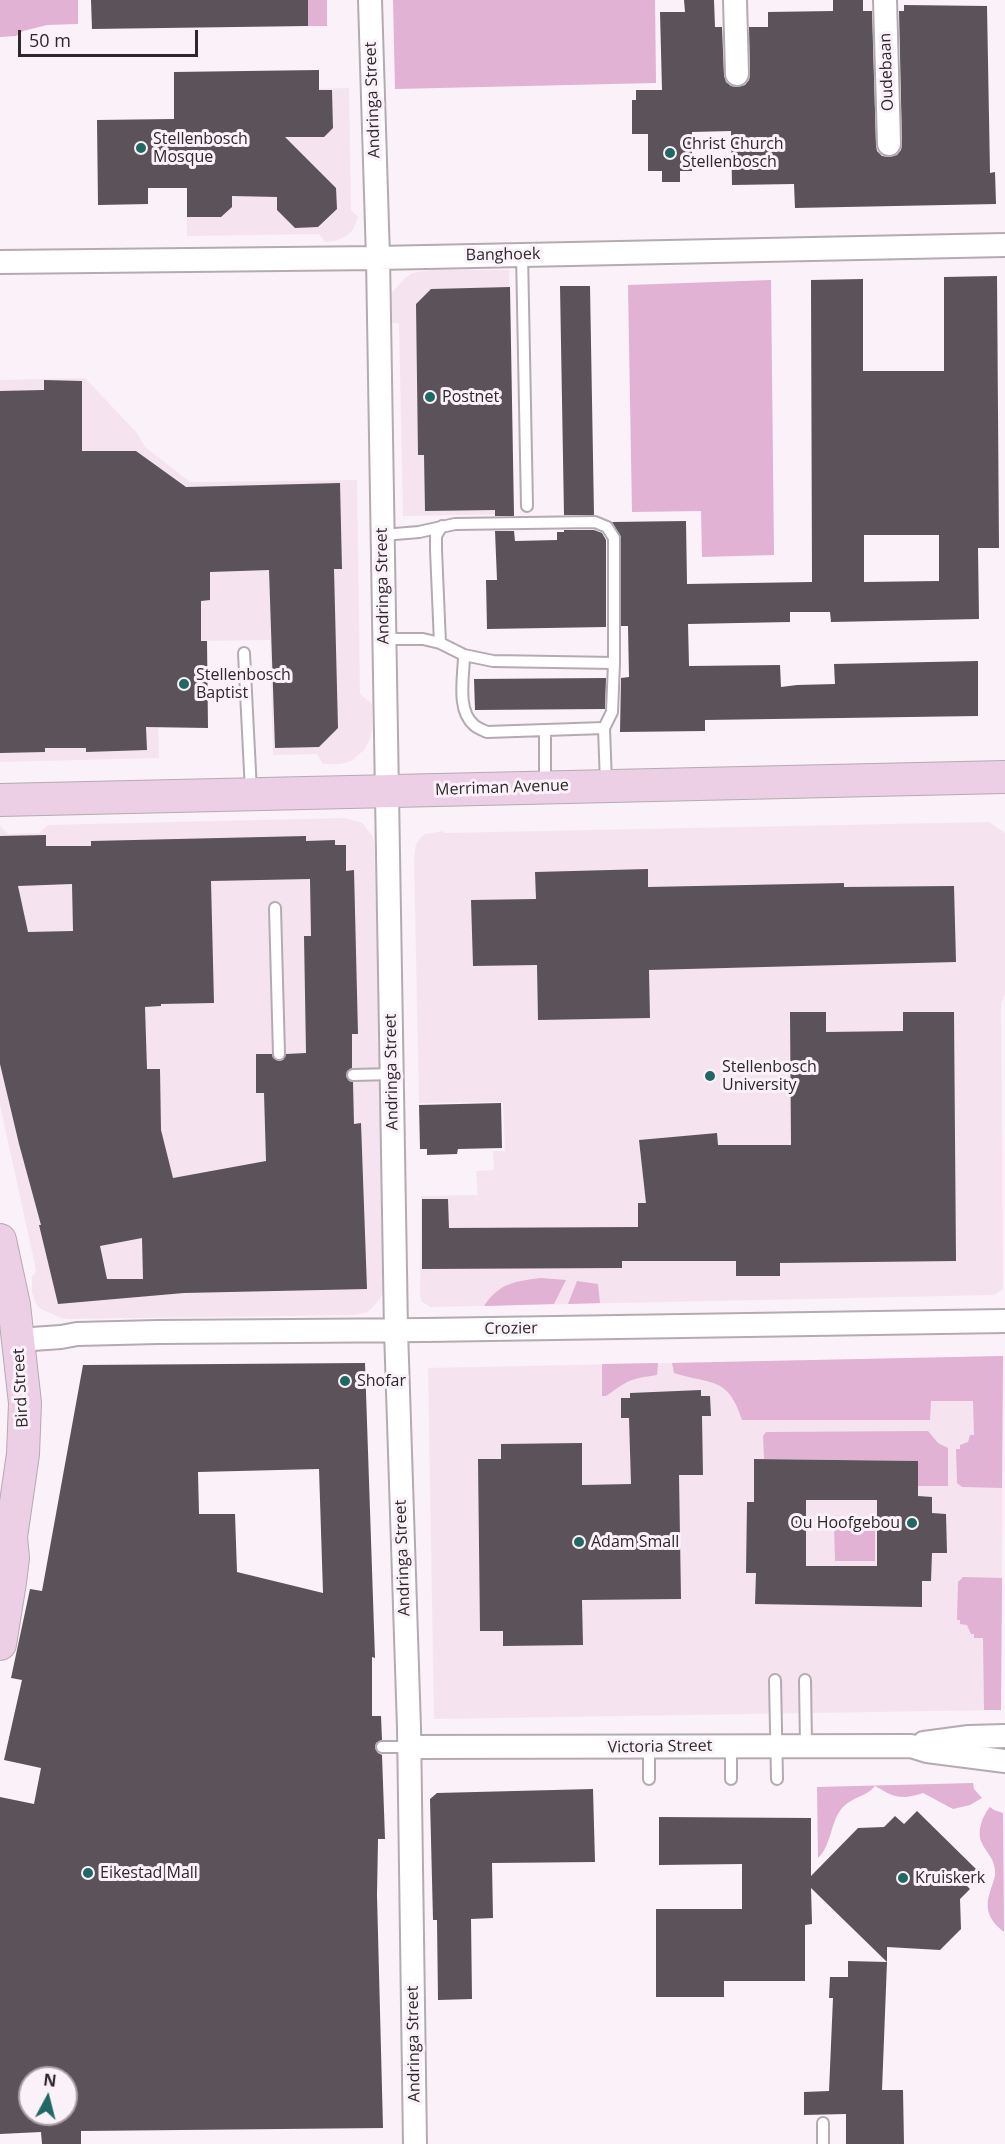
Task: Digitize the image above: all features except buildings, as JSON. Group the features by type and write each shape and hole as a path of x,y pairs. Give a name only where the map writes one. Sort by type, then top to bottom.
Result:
{"street":[{"name":"Andringa Street","path":"370,0 378,258 396,1330 409,1747 415,2144"},
{"path":"735,0 737,74"},
{"name":"Oudebaan","path":"885,0 889,144"},
{"name":"Banghoek","path":"0,262 378,258 1005,244"},
{"name":"Merriman Avenue","path":"0,800 1005,777"},
{"name":"Bird Street","path":"0,1240 14,1305 25,1403 23,1454 5,1543 13,1558 0,1644"},
{"name":"Crozier","path":"18,1340 77,1334 1005,1321"},
{"name":"Victoria Street","path":"409,1747 910,1746 944,1739 1005,1736"},
{"name":"Victoria Street","path":"910,1746 927,1751 1005,1761"}],"lane":[{"path":"522,254 527,506"},
{"path":"383,536 419,532 455,524 595,522 607,527 614,538 614,663 612,712 604,728 606,785"},
{"path":"440,643 436,536 442,526"},
{"path":"384,639 423,639 440,643 464,655 493,661 614,663"},
{"path":"244,653 251,794"},
{"path":"464,655 463,704 465,713 474,725 487,732 604,728"},
{"path":"545,730 545,787"},
{"path":"275,908 279,1054"},
{"path":"353,1075 393,1074"},
{"path":"775,1680 777,1779"},
{"path":"805,1680 806,1745"},
{"path":"731,1746 731,1779"},
{"path":"382,1747 409,1747"},
{"path":"649,1747 649,1779"},
{"path":"823,2123 823,2144"}],"shaded area":[{"path":"0,0 78,0 78,24 47,25 23,31 16,36 0,37"},
{"path":"308,0 327,0 327,26 308,26"},
{"path":"393,0 655,0 656,83 395,89"},
{"path":"349,88 351,210 358,217 353,230 335,241 325,242 319,234 187,236 186,107 212,91"},
{"path":"430,270 509,270 514,514 403,516 399,323 389,321 388,303 393,291 404,279 412,273"},
{"path":"771,280 774,555 702,557 701,511 632,512 628,285"},
{"path":"85,378 137,433 145,447 190,482 357,480 360,694 372,704 372,729 364,750 351,761 340,764 323,764 317,754 273,755 270,640 201,641 201,602 155,604 159,758 0,762 0,380"},
{"path":"345,818 362,823 372,835 374,843 381,1059 384,1273 384,1290 380,1299 368,1312 354,1315 69,1319 41,1309 36,1304 32,1293 32,1276 36,1270 0,1105 0,826 8,834 39,833 48,825"},
{"name":"Stellenbosch University","path":"989,822 1005,833 1005,995 1001,1004 1003,1289 994,1295 430,1307 422,1302 420,1294 421,1196 478,1195 476,1171 494,1170 493,1151 505,1151 503,1102 419,1103 414,858 416,844 420,838 425,834 444,831 444,833"},
{"path":"541,1278 566,1280 554,1304 484,1306 496,1292 509,1284"},
{"path":"577,1281 598,1284 600,1303 568,1304"},
{"path":"1003,1356 1001,1710 434,1719 428,1368"},
{"path":"1003,1356 1002,1488 962,1487 957,1483 956,1449 960,1449 960,1445 968,1442 970,1435 974,1435 973,1401 931,1401 930,1420 742,1420 731,1395 724,1389 708,1381 674,1373 672,1363"},
{"path":"658,1363 657,1375 630,1381 606,1396 602,1396 602,1364"},
{"path":"928,1431 938,1443 948,1448 948,1486 918,1486 918,1461 764,1459 763,1436 766,1432"},
{"path":"834,1526 868,1526 868,1529 875,1529 875,1561 835,1561"},
{"path":"963,1577 1002,1578 1001,1710 984,1710 983,1638 974,1638 974,1634 971,1634 967,1625 960,1624 960,1620 957,1620 958,1582"},
{"path":"973,1783 974,1789 982,1798 970,1805 953,1809 923,1793 898,1797 875,1786 843,1807 826,1847 818,1858 817,1787"},
{"path":"990,1807 1003,1813 1004,1932 995,1924 988,1910 988,1898 995,1870 981,1841 980,1828"}],"place":[{"name":"Stellenbosch Mosque","path":"141,148"},
{"name":"Christ Church Stellenbosch","path":"670,153"},
{"name":"Postnet","path":"430,397"},
{"name":"Stellenbosch Baptist","path":"184,684"},
{"name":"Stellenbosch University","path":"710,1076"},
{"name":"Shofar","path":"345,1381"},
{"name":"Ou Hoofgebou","path":"912,1523"},
{"name":"Adam Small","path":"579,1542"},
{"name":"Eikestad Mall","path":"88,1873"},
{"name":"Kruiskerk","path":"903,1878"}]}
